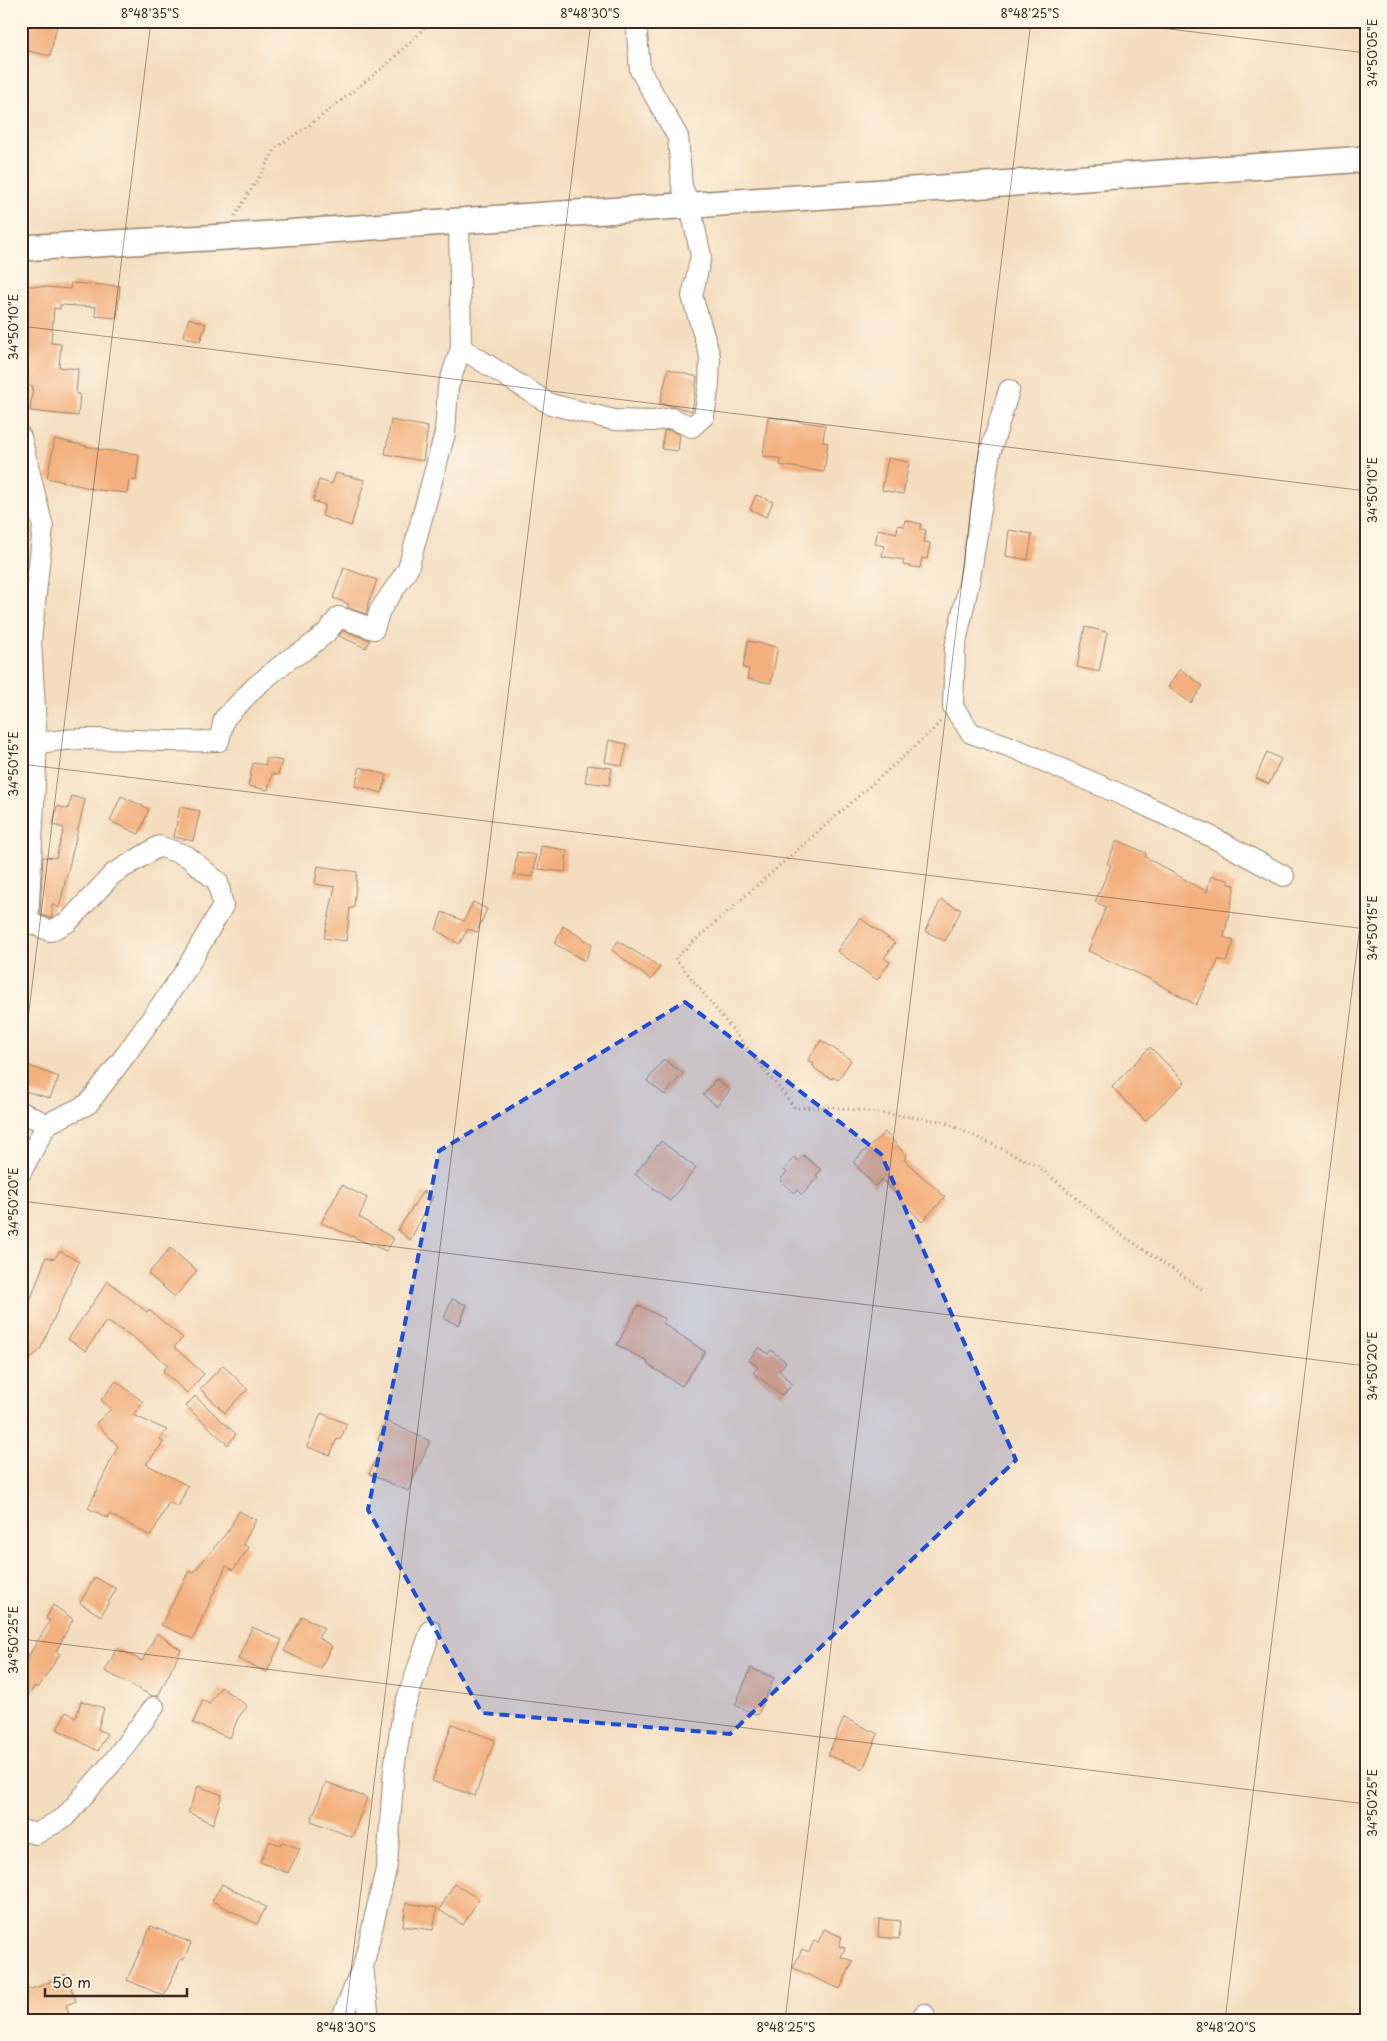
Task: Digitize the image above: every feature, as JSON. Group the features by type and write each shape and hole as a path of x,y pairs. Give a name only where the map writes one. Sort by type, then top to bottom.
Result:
{"street":[{"path":"461,348 550,404 614,420 653,421 670,418 692,427 704,416 709,386 710,356 692,296 701,256 690,205 682,187 678,137 640,70 636,21"},
{"path":"21,248 225,237 1366,160"},
{"path":"29,746 84,738 180,742 219,741 224,718 256,686 289,659 305,650 326,633 339,617 374,629 380,610 408,568 445,433 448,388 461,348 459,221"},
{"path":"1009,390 990,453 970,578 955,647 953,707 971,733 1011,746 1136,801 1212,837 1284,876"},
{"path":"21,437 43,526 31,641 28,922 50,931 68,922 113,874 159,846 187,856 218,882 223,906 185,971 128,1053 88,1104 47,1124 21,1172"},
{"path":"21,1112 47,1124"},
{"path":"341,2020 363,1966 387,1864 394,1769 403,1710 431,1630"},
{"path":"21,1830 36,1834 65,1817 111,1764 154,1707"},
{"path":"363,1966 369,2020"}],"path":[{"path":"225,237 236,213 277,147 310,125 385,66 430,21"},
{"path":"953,707 931,732 675,958 795,1108 831,1107 942,1121 1038,1166 1113,1230 1205,1291"}],"highlighted area":[{"path":"685,1002 881,1154 1016,1460 730,1734 482,1713 368,1510 439,1151"}],"building":[{"path":"28,21 58,21 50,56 21,49 21,28 26,29"},
{"path":"71,283 120,286 117,318 95,316 96,307 60,305 60,309 54,308 51,343 61,344 59,367 78,369 76,394 80,394 78,416 30,411 33,386 21,385 21,285 70,289"},
{"path":"189,318 206,324 200,342 183,336"},
{"path":"668,369 697,377 692,411 660,403"},
{"path":"768,417 825,425 823,442 828,443 824,472 780,465 781,459 763,456"},
{"path":"391,420 428,427 423,461 385,454"},
{"path":"670,430 680,435 678,451 662,449 664,431"},
{"path":"55,439 103,450 139,454 136,481 129,480 127,493 98,490 47,478"},
{"path":"888,458 909,462 903,494 882,490"},
{"path":"336,473 365,480 351,526 322,516 325,505 313,501 319,480 332,484"},
{"path":"756,495 773,502 766,517 750,509"},
{"path":"905,520 921,524 920,529 926,530 924,542 930,543 927,559 922,558 920,568 903,565 904,560 882,556 884,546 875,544 878,529 897,533 898,525 904,526"},
{"path":"1009,530 1032,534 1028,560 1006,556"},
{"path":"344,568 377,580 367,606 366,614 347,607 349,604 333,598"},
{"path":"1085,627 1107,632 1099,672 1077,667"},
{"path":"343,631 370,640 366,648 339,636"},
{"path":"748,641 778,647 771,683 747,679 749,669 743,668"},
{"path":"1180,669 1203,686 1191,703 1168,687"},
{"path":"609,740 627,744 622,766 605,762"},
{"path":"1267,752 1281,759 1269,784 1256,778"},
{"path":"267,758 282,761 278,775 272,774 268,790 248,786 253,763 265,765"},
{"path":"588,765 612,768 609,785 585,782"},
{"path":"360,767 387,775 382,793 355,786"},
{"path":"72,796 85,800 59,908 52,904 52,917 50,918 40,914 43,857 56,858 64,828 53,825 57,806 68,809"},
{"path":"121,796 149,809 139,834 110,821"},
{"path":"180,807 200,811 193,841 174,837"},
{"path":"1117,840 1146,853 1145,857 1207,892 1211,876 1228,880 1228,884 1235,885 1224,937 1234,941 1226,962 1219,959 1196,1005 1148,978 1088,951 1106,907 1095,902 1111,865 1107,863"},
{"path":"541,846 567,850 565,872 538,869"},
{"path":"517,852 536,855 533,877 514,875"},
{"path":"318,866 357,872 354,908 350,908 346,941 324,938 335,887 315,884"},
{"path":"941,900 961,910 945,941 925,931"},
{"path":"473,902 487,909 477,932 468,929 459,944 436,930 442,912 464,921"},
{"path":"860,918 895,943 884,958 890,962 877,980 837,951"},
{"path":"563,926 592,944 585,961 555,944"},
{"path":"618,941 660,967 651,980 612,950"},
{"path":"821,1040 851,1060 838,1080 833,1077 832,1079 818,1071 813,1066 814,1064 808,1060"},
{"path":"1150,1047 1185,1082 1145,1121 1112,1087"},
{"path":"664,1059 683,1073 665,1095 647,1081"},
{"path":"21,1063 59,1077 50,1098 21,1090"},
{"path":"716,1079 730,1090 717,1106 703,1095"},
{"path":"885,1132 907,1156 904,1160 945,1197 922,1222 882,1179 875,1186 853,1162"},
{"path":"661,1141 696,1168 670,1201 635,1174"},
{"path":"803,1155 821,1170 816,1175 818,1177 802,1195 797,1190 794,1193 780,1180 787,1172 784,1170 794,1157 798,1161"},
{"path":"342,1185 367,1198 359,1217 394,1239 386,1251 321,1223"},
{"path":"423,1191 433,1197 410,1240 398,1230"},
{"path":"170,1248 197,1271 175,1297 148,1274"},
{"path":"60,1251 79,1262 40,1350 21,1367 21,1297 29,1304 46,1257 54,1259"},
{"path":"108,1281 147,1312 149,1310 183,1338 174,1347 204,1374 187,1393 163,1371 168,1365 133,1337 106,1321 86,1351 68,1339"},
{"path":"452,1299 467,1305 459,1325 444,1319"},
{"path":"638,1305 665,1319 663,1323 705,1352 682,1386 647,1364 648,1362 617,1345"},
{"path":"759,1347 768,1354 771,1350 786,1362 779,1370 792,1385 782,1395 753,1373 758,1367 749,1360"},
{"path":"223,1365 248,1390 225,1413 200,1389"},
{"path":"116,1381 143,1402 133,1415 167,1430 160,1439 163,1443 146,1464 188,1486 178,1507 169,1502 151,1536 109,1514 108,1518 88,1508 118,1446 96,1423 111,1409 101,1400"},
{"path":"195,1396 236,1434 228,1445 186,1406"},
{"path":"321,1413 347,1424 340,1440 337,1439 330,1455 307,1447"},
{"path":"386,1421 430,1441 408,1491 369,1474 383,1443 378,1440"},
{"path":"239,1511 256,1520 243,1544 249,1548 233,1570 226,1566 193,1639 161,1625 189,1571 193,1573 228,1531"},
{"path":"95,1577 116,1589 101,1616 80,1603"},
{"path":"53,1605 73,1619 56,1652 60,1654 38,1688 35,1686 21,1705 21,1668 50,1621 46,1618"},
{"path":"302,1616 324,1628 318,1638 332,1646 320,1669 284,1651"},
{"path":"252,1627 282,1640 267,1672 238,1659"},
{"path":"157,1633 181,1650 158,1696 152,1696 105,1671 117,1648 142,1661"},
{"path":"751,1668 774,1678 758,1715 735,1705"},
{"path":"221,1687 247,1706 238,1718 230,1738 193,1723 203,1700 209,1704"},
{"path":"81,1701 104,1708 98,1729 107,1734 98,1751 57,1729 66,1712 76,1718"},
{"path":"844,1718 878,1734 863,1769 828,1755"},
{"path":"452,1724 495,1740 475,1796 432,1781"},
{"path":"326,1782 367,1798 352,1837 311,1821"},
{"path":"198,1786 222,1795 213,1824 188,1812"},
{"path":"270,1841 280,1845 282,1842 300,1849 288,1873 260,1862"},
{"path":"222,1884 266,1907 257,1924 212,1901"},
{"path":"454,1884 479,1899 463,1925 439,1910"},
{"path":"406,1903 437,1908 433,1930 403,1926"},
{"path":"879,1919 901,1921 899,1939 878,1937"},
{"path":"151,1926 191,1943 184,1960 181,1959 164,1996 127,1980"},
{"path":"824,1929 842,1937 839,1946 845,1948 841,1957 853,1961 840,1989 793,1968 802,1949 809,1952 814,1941 818,1943"},
{"path":"66,1975 76,2001 66,2005 69,2014 54,2020 21,2020 21,1991 38,1987"}]}
